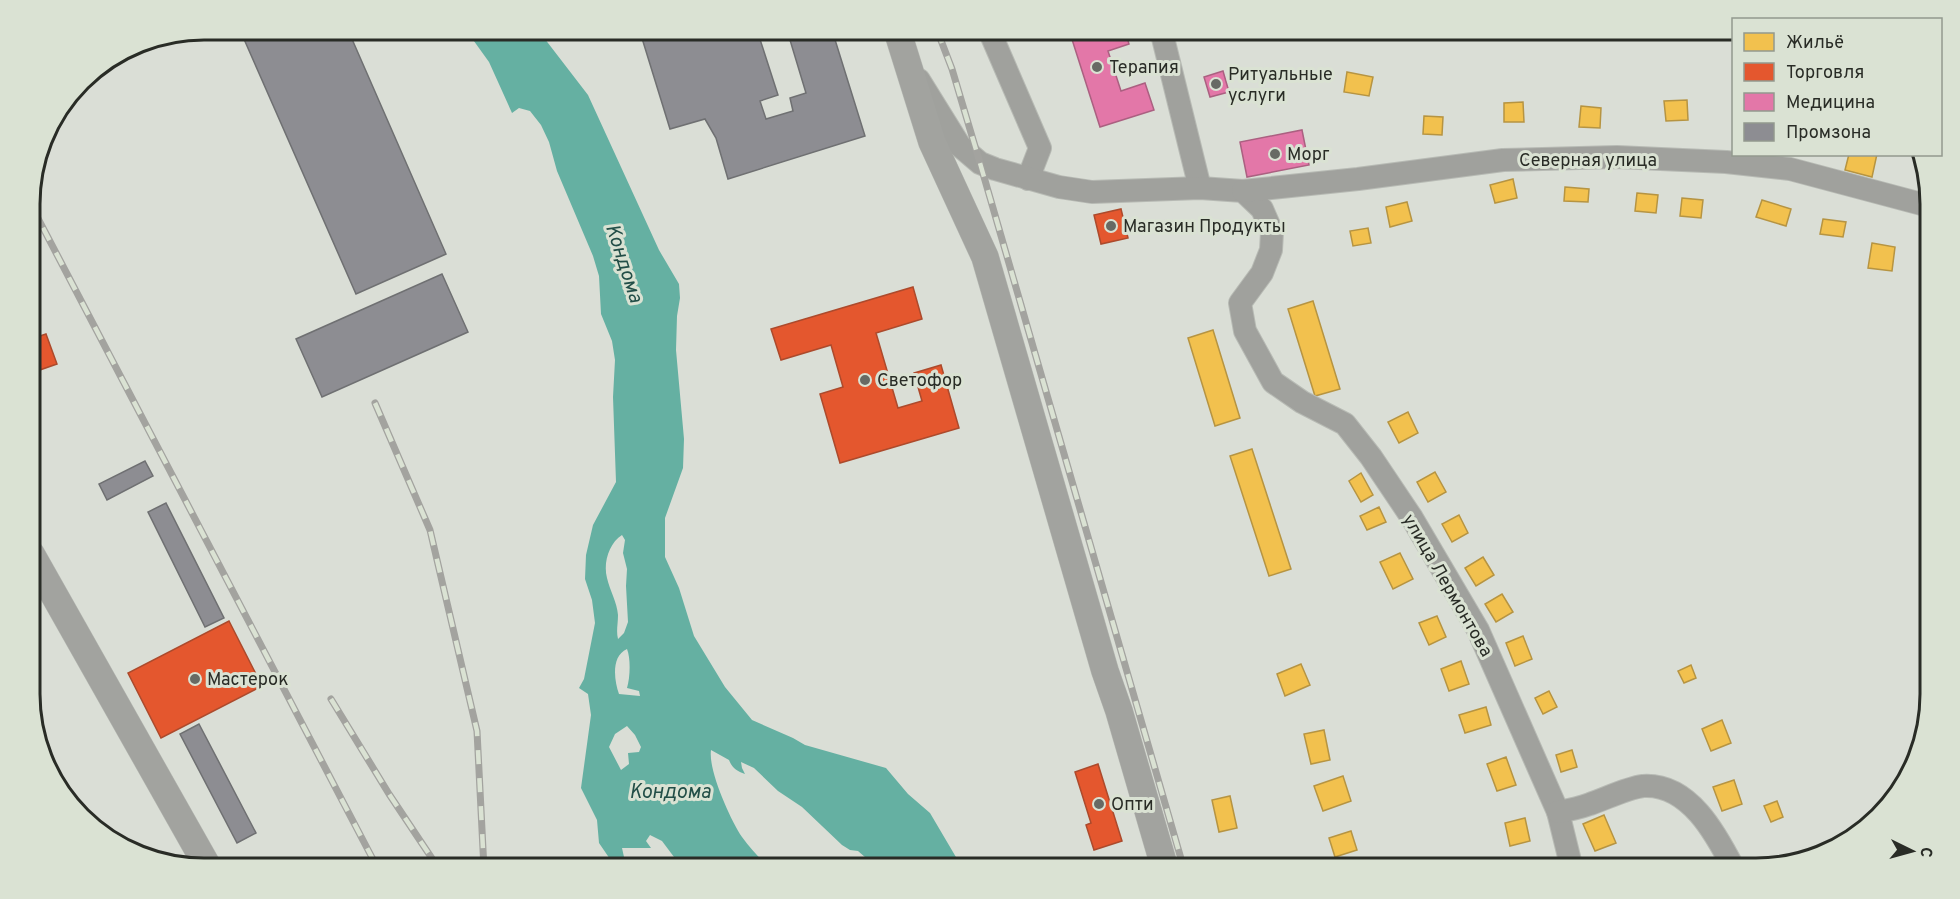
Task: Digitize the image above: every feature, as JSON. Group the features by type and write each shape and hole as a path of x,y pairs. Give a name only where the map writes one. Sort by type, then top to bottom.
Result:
{"main road":[{"path":"900,40 932,142 985,257 1162,858"},
{"path":"40,570 203,858"}],"street":[{"path":"993,40 1040,148 1028,179"},
{"path":"1163,40 1200,188"},
{"name":"Северная улица","path":"909,65 960,146 980,163 1028,179 1092,192 1200,188 1243,191 1369,178 1503,160 1617,157 1726,162 1790,169 1920,204"},
{"name":"улица Лермонтова","path":"1243,191 1262,209 1272,232 1271,250 1262,273 1240,303 1245,331 1273,382 1302,402 1345,424 1371,457 1412,518 1478,630 1558,812 1569,858"},
{"path":"1558,812 1586,806 1643,786 1670,790 1694,808 1712,830 1728,858"}],"water":[{"name":"Кондома","path":"473,40 546,40 588,95 659,250 679,284 676,350 684,439 683,468 665,518 665,557 679,588 694,636 725,687 752,720 805,745 886,768 908,794 930,813 957,858 866,858 858,851 850,850 842,845 802,807 778,791 754,768 741,762 745,774 742,773 733,767 729,760 711,750 716,782 732,819 742,837 760,858 675,858 662,841 650,835 646,841 651,848 622,848 624,858 609,858 599,843 597,820 581,788 591,715 588,694 579,688 584,679 595,623 592,600 585,579 586,555 593,525 616,482 613,397 615,360 612,341 601,314 599,276 593,256 557,171 549,142 541,125 530,111 519,108 512,113 489,62","holes":["622,535 625,540 623,553 627,569 628,622 624,633 618,639 618,615 607,578 606,566 610,548","627,649 629,658 627,688 639,691 640,696 619,694 616,682 616,663 618,657","627,726 641,747 639,752 628,753 629,764 621,770 609,747 615,734"]}],"building: Жильё":[{"path":"1347,72 1373,77 1369,96 1344,92"},
{"path":"1687,100 1688,120 1666,121 1664,101"},
{"path":"1523,102 1524,122 1504,122 1504,103"},
{"path":"1581,106 1601,108 1600,128 1579,127"},
{"path":"1424,116 1443,117 1442,135 1423,134"},
{"path":"1848,156 1877,156 1872,177 1845,170"},
{"path":"1513,179 1517,198 1495,203 1490,185"},
{"path":"1565,187 1589,189 1588,202 1564,201"},
{"path":"1637,193 1658,195 1656,213 1635,211"},
{"path":"1682,198 1703,200 1701,218 1680,216"},
{"path":"1762,200 1791,209 1786,226 1756,217"},
{"path":"1407,202 1412,221 1390,227 1386,207"},
{"path":"1823,219 1846,222 1843,237 1820,234"},
{"path":"1368,228 1371,243 1353,246 1350,231"},
{"path":"1872,243 1895,247 1892,271 1868,268"},
{"path":"1313,301 1340,389 1315,396 1288,309"},
{"path":"1213,330 1240,418 1215,426 1188,338"},
{"path":"1408,412 1418,433 1399,443 1388,422"},
{"path":"1252,449 1291,569 1269,576 1230,456"},
{"path":"1435,472 1446,492 1428,502 1417,482"},
{"path":"1361,473 1373,495 1361,502 1349,481"},
{"path":"1379,507 1386,522 1367,530 1360,516"},
{"path":"1459,515 1468,533 1452,542 1442,524"},
{"path":"1400,553 1413,579 1393,589 1380,562"},
{"path":"1483,557 1494,575 1476,586 1465,568"},
{"path":"1502,594 1513,612 1496,622 1485,604"},
{"path":"1437,616 1446,637 1429,645 1419,623"},
{"path":"1523,636 1532,659 1515,666 1506,643"},
{"path":"1461,661 1469,684 1449,691 1441,669"},
{"path":"1301,664 1310,685 1285,696 1277,674"},
{"path":"1691,665 1696,678 1684,683 1678,671"},
{"path":"1549,691 1557,707 1543,714 1535,698"},
{"path":"1486,707 1491,725 1465,733 1459,715"},
{"path":"1722,720 1731,743 1711,751 1702,729"},
{"path":"1324,730 1330,760 1311,764 1304,734"},
{"path":"1572,750 1577,767 1561,772 1556,755"},
{"path":"1506,757 1516,785 1497,791 1487,764"},
{"path":"1343,776 1351,801 1323,811 1314,786"},
{"path":"1734,780 1742,804 1722,811 1713,787"},
{"path":"1230,796 1237,828 1219,832 1212,800"},
{"path":"1777,801 1783,817 1771,822 1764,806"},
{"path":"1604,815 1616,843 1595,851 1583,824"},
{"path":"1525,818 1530,841 1510,846 1505,823"},
{"path":"1351,831 1357,850 1335,857 1329,838"}],"building: Торговля":[{"name":"Магазин Продукты","path":"1121,209 1128,238 1101,244 1094,215"},
{"name":"Светофор","path":"913,287 922,319 876,333 898,408 922,401 914,373 941,365 959,428 840,463 820,394 843,387 831,345 781,360 771,329"},
{"path":"46,334 57,364 41,370 41,336"},
{"name":"Мастерок","path":"229,621 262,686 161,738 128,673"},
{"path":"1098,764 1122,841 1094,850 1086,825 1091,823 1075,772"}],"building: Медицина":[{"name":"Терапия","path":"1072,40 1128,40 1129,44 1108,51 1121,91 1145,83 1154,110 1100,127"},
{"name":"Ритуальные услуги","path":"1223,71 1229,92 1210,97 1204,77"},
{"name":"Морг","path":"1302,130 1309,165 1247,177 1240,142"}],"building: Промзона":[{"path":"244,40 352,40 446,254 356,294"},
{"path":"643,40 760,40 778,95 760,101 766,119 793,111 790,98 806,93 790,40 835,40 865,136 728,179 716,138 705,119 670,129"},
{"path":"442,274 468,332 322,397 296,339"},
{"path":"145,461 153,476 107,500 99,484"},
{"path":"166,503 224,618 205,627 148,512"},
{"path":"199,724 256,833 237,843 180,734"}],"railway":[{"path":"941,40 952,69 980,163 1181,858"},
{"path":"41,224 372,858"},
{"path":"375,403 430,530 477,731 483,858"},
{"path":"331,699 389,794 432,858"}],"place":[{"name":"Терапия","path":"1097,67"},
{"name":"Ритуальные услуги","path":"1216,84"},
{"name":"Морг","path":"1275,154"},
{"name":"Магазин Продукты","path":"1111,226"},
{"name":"Светофор","path":"865,380"},
{"name":"Мастерок","path":"195,679"},
{"name":"Опти","path":"1099,804"}]}
